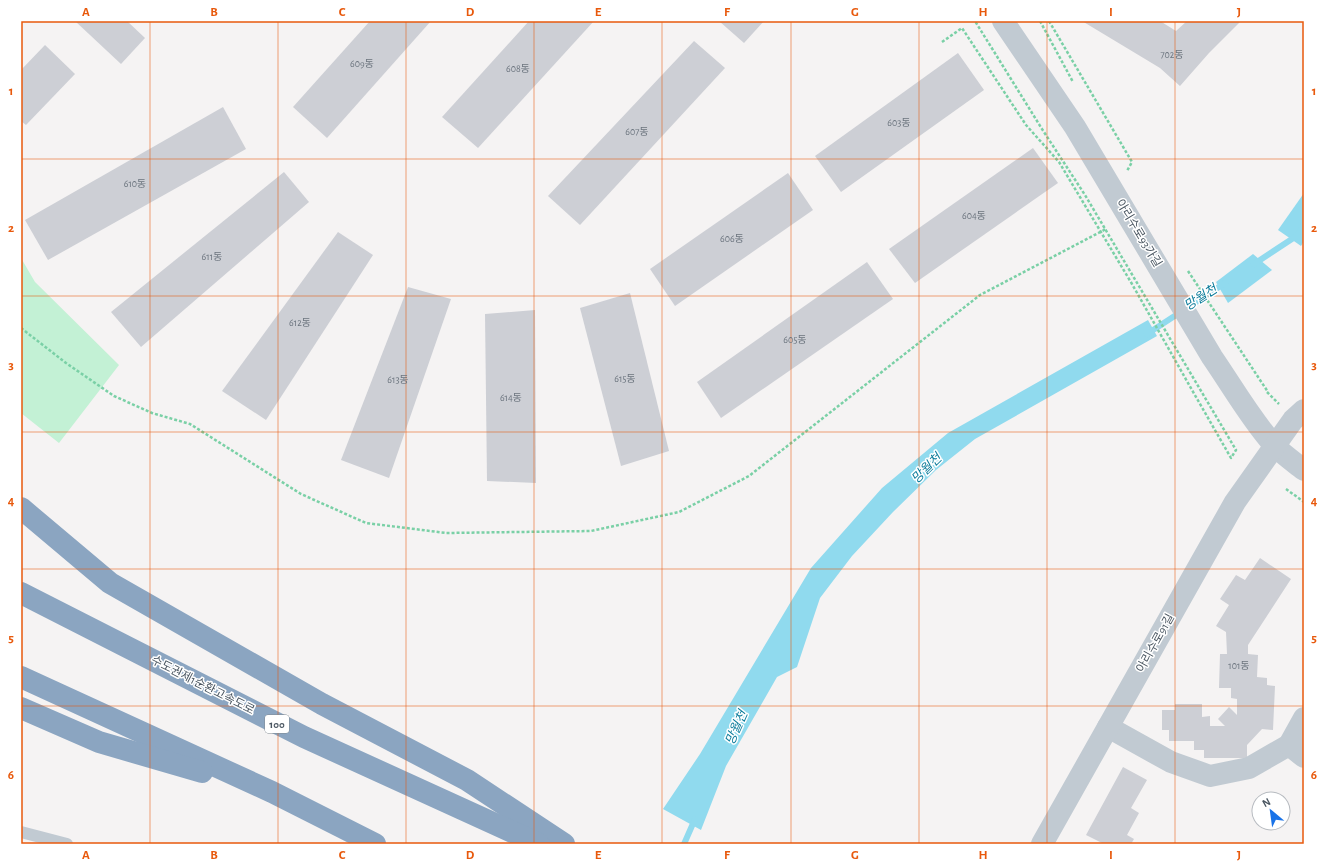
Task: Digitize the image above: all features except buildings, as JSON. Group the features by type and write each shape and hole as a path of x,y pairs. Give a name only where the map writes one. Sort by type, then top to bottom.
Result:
{"highway":[{"path":"21,508 110,583 322,704 467,780 564,844"},
{"name":"수도권제1순환고속도로","path":"21,593 304,737 539,844"},
{"path":"21,676 272,792 375,844"},
{"path":"21,708 99,742 272,792"}],"street":[{"name":"아리수로93가길","path":"1003,21 1075,127 1212,357 1246,409 1274,446 1304,470"},
{"path":"1274,446 1293,420 1304,410"},
{"name":"아리수로91길","path":"1042,844 1235,502 1274,446"},
{"path":"1108,727 1171,762 1210,776 1249,768 1296,751 1304,718"}],"lane":[{"path":"21,832 67,844"}],"path":[{"path":"942,42 962,28 1026,125 1059,162 1132,284 1231,458 1236,450 1197,382 1085,194 1042,129 975,21"},
{"path":"1048,21 1132,162 1124,175"},
{"path":"21,328 66,364 114,396 152,412 190,424 301,494 366,523 446,533 591,531 679,512 748,476 980,296 1106,229"},
{"path":"1241,349 1268,392"},
{"path":"1265,389 1282,407"},
{"path":"1286,489 1304,502"}],"green space":[{"path":"21,258 35,282 119,365 59,443 21,413"}],"water":[{"path":"1304,193 1304,241 1301,246 1278,230"},
{"path":"1253,254 1272,270 1228,303 1216,282"},
{"path":"1148,320 1157,336 975,439 936,470 893,512 852,556 820,598 797,667 777,677 726,766 701,830 663,809 700,754 811,568 882,488 948,433"}],"waterway":[{"name":"망월천","path":"1254,264 1298,235 1304,224"},
{"name":"망월천","path":"1147,334 1225,283"},
{"name":"망월천","path":"684,844 695,819"}]}
